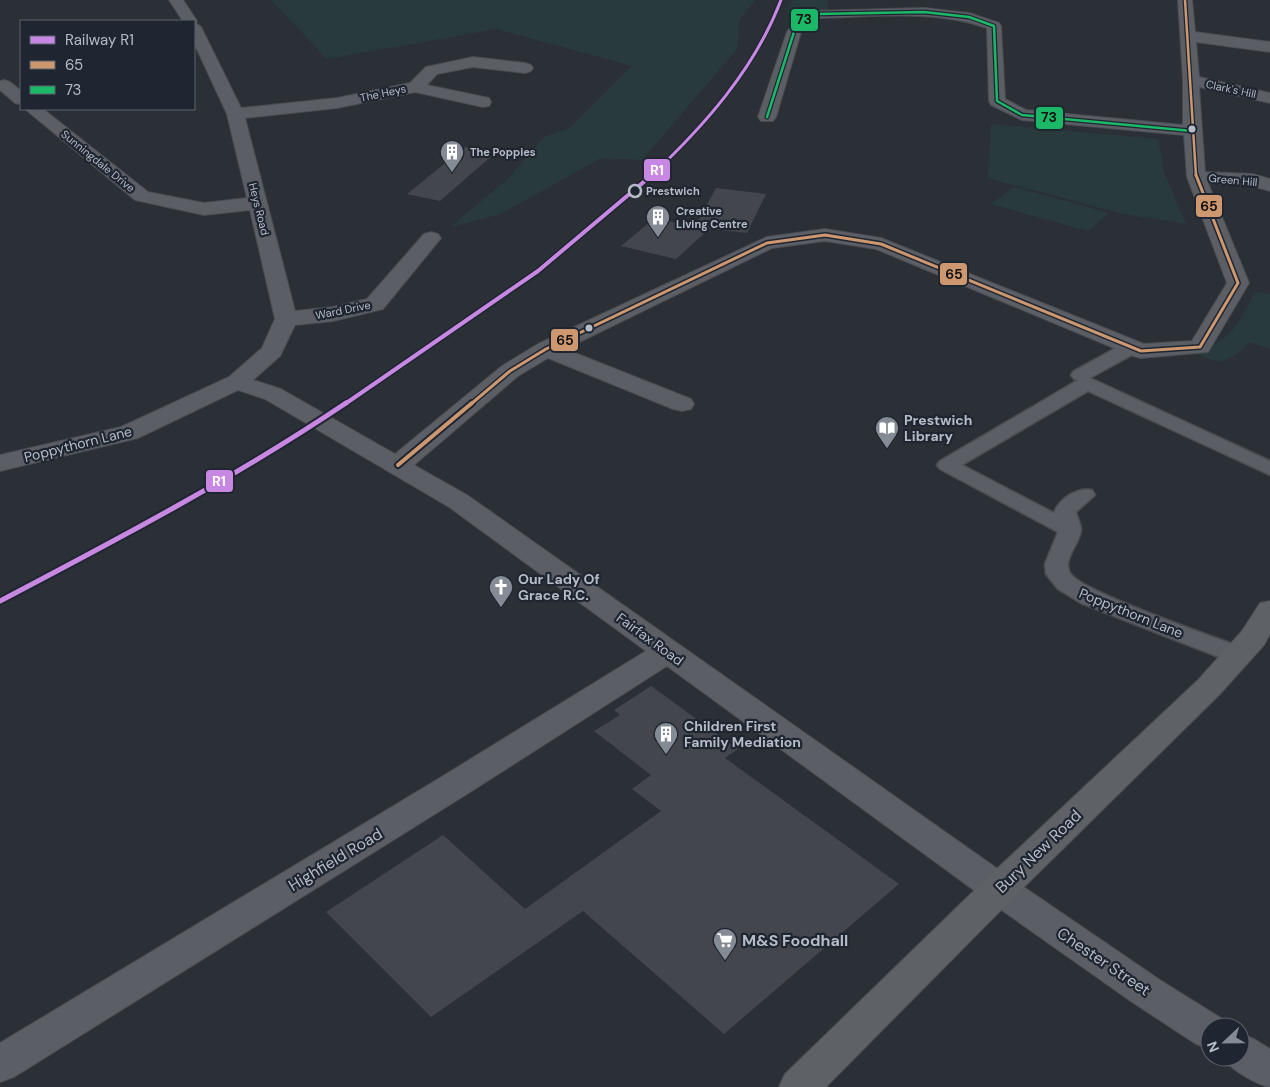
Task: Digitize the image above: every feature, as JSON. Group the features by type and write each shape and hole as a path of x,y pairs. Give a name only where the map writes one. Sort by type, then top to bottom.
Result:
{"highway":[{"name":"Bury New Road","path":"798,1087 999,888 1254,645 1270,610"}],"street":[{"path":"176,0 189,20"},
{"path":"398,465 510,371 546,349 767,243 826,235 882,244 1141,351 1200,347 1238,283 1196,177 1192,131 1192,80 1185,0"},
{"path":"767,116 794,32 801,21 817,14 924,12 969,17 994,26 997,101 1022,115 1192,131"},
{"name":"Heys Road","path":"195,29 235,114 286,319"},
{"path":"1188,36 1270,47"},
{"name":"The Heys","path":"235,114 337,103 415,87 432,70 473,62 525,68"},
{"name":"Clark's Hill","path":"1192,80 1270,98"},
{"path":"4,85 20,98"},
{"path":"415,87 483,102"},
{"name":"Sunningdale Drive","path":"34,110 142,196 204,209 258,203"},
{"path":"1262,183 1270,169"},
{"name":"Green Hill","path":"1196,177 1262,183"},
{"name":"Ward Drive","path":"286,319 333,314 375,304 431,238"},
{"path":"237,382 272,351 286,319"},
{"path":"1081,375 1132,347"},
{"path":"546,349 682,404"},
{"name":"Poppythorn Lane","path":"0,463 129,433 237,382"},
{"name":"Fairfax Road","path":"237,382 273,394 458,501 999,888"},
{"path":"1070,530 947,465 1087,383 1270,469"},
{"name":"Poppythorn Lane","path":"1084,496 1067,508 1065,512 1070,530 1056,564 1058,574 1066,584 1089,598 1254,645"},
{"name":"Highfield Road","path":"0,1064 439,795 668,651"},
{"name":"Chester Street","path":"999,888 1146,991 1200,1026"},
{"path":"1250,1057 1270,1070"}],"shaded area":[{"path":"271,0 755,0 740,19 737,49 642,160 601,158 501,214 450,227 508,179 544,137 570,128 632,66 496,29 327,59"},
{"path":"792,0 827,0 828,10 787,13"},
{"path":"991,124 1158,139 1165,175 1186,224 1123,214 988,178"},
{"path":"1014,187 1109,213 1088,231 991,204"},
{"path":"1254,292 1270,294 1270,349 1250,342 1232,357 1220,361 1198,354 1227,336 1243,314"}],"building":[{"name":"The Poppies","path":"465,147 495,153 440,201 407,194"},
{"path":"716,188 766,194 747,233 703,228 708,230 676,259 621,246 655,218 695,227"},
{"name":"M&S Foodhall","path":"651,686 738,749 725,758 899,884 724,1034 583,911 431,1017 326,912 443,835 525,909 661,811 632,789 651,775 594,731 620,715 614,710"}],"rail line":[{"name":"R1","path":"0,601 131,532 300,434 538,271 635,191 690,139 750,64 772,24 781,0"}],"transit line":[{"name":"65","path":"398,465 510,371 546,349 767,243 825,235 881,244 1141,351 1200,347 1238,283 1196,177 1185,0"},
{"name":"73","path":"767,117 794,32 801,21 817,14 924,12 969,17 994,26 997,101 1022,115 1192,131"}],"place":[{"name":"The Poppies","path":"452,173"},
{"name":"Prestwich","path":"635,191"},
{"name":"Creative Living Centre","path":"658,238"},
{"name":"Prestwich Library","path":"887,449"},
{"name":"Our Lady Of Grace R.C.","path":"501,608"},
{"name":"Children First Family Mediation","path":"666,755"},
{"name":"M&S Foodhall","path":"725,961"}]}
